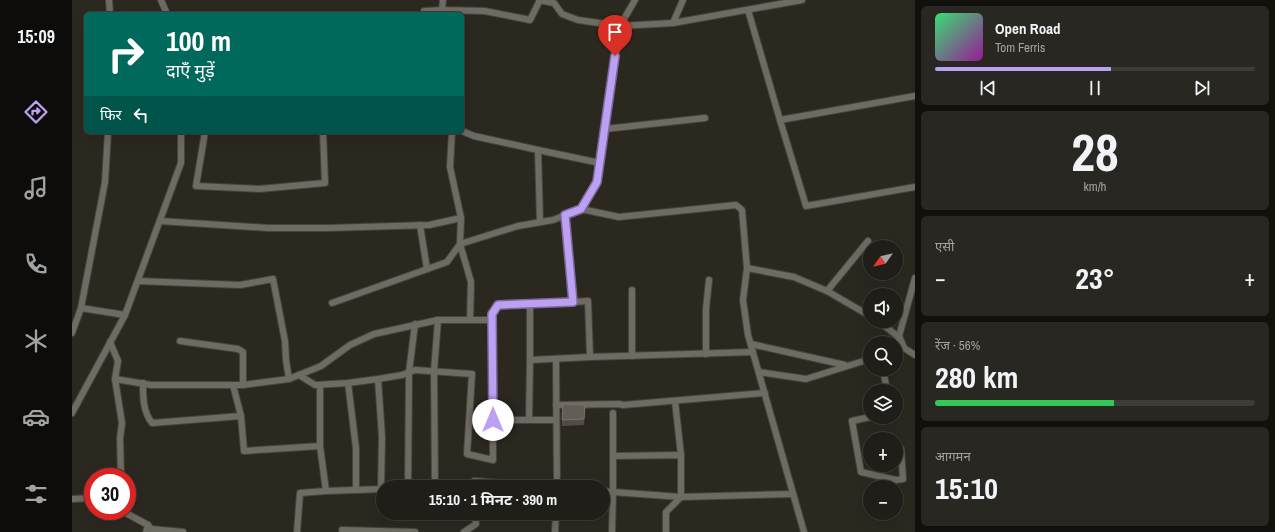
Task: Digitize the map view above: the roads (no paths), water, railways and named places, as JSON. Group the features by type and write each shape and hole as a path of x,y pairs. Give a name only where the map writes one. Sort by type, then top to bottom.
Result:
{"street":[{"path":"109,0 110,12"},
{"path":"161,0 166,12"},
{"path":"442,10 443,0"},
{"path":"424,10 485,11 530,20 539,0 554,2 562,14 578,20 620,26 673,23 802,0"},
{"path":"581,209 597,182 620,26 635,0"},
{"path":"673,23 684,0"},
{"path":"748,10 806,206 915,187"},
{"path":"780,120 915,96"},
{"path":"605,129 705,118"},
{"path":"464,132 474,136 600,163"},
{"path":"72,333 81,308 94,231 105,182 108,134"},
{"path":"72,413 125,315 181,163 181,134"},
{"path":"205,134 196,186 259,189 325,183 323,134"},
{"path":"452,134 450,167 461,218 460,244 471,282 470,320"},
{"path":"538,150 540,222"},
{"path":"332,303 447,262 460,244 518,226 565,215 581,209 619,217 736,205 742,210 747,268 743,300 751,344 804,532"},
{"path":"565,215 573,302"},
{"path":"160,221 268,228 429,225 461,218"},
{"path":"420,225 427,269"},
{"path":"827,291 863,247"},
{"path":"747,268 794,277 827,291 863,312"},
{"path":"900,336 915,278"},
{"path":"138,281 240,285 273,279 285,341 289,379"},
{"path":"706,354 706,309 709,280"},
{"path":"632,290 632,356"},
{"path":"299,376 315,385 320,385 348,383 415,370 472,374 467,454 493,460 492,314 498,305 588,301 590,357"},
{"path":"528,420 530,304"},
{"path":"81,308 125,315"},
{"path":"115,379 143,383 243,385 289,379 321,366 350,345 374,334 438,320 492,320"},
{"path":"435,480 434,371 438,320"},
{"path":"408,480 409,372 415,324"},
{"path":"887,328 897,336"},
{"path":"180,341 238,349 243,352 243,385"},
{"path":"110,342 118,361 115,379 122,423 120,438 121,468"},
{"path":"751,344 846,365"},
{"path":"903,346 904,348 915,355"},
{"path":"530,360 753,352"},
{"path":"556,359 557,480"},
{"path":"759,372 806,379 863,361"},
{"path":"378,378 382,438 382,480"},
{"path":"143,383 145,408 148,419 152,423 240,416"},
{"path":"348,383 356,448 356,490"},
{"path":"233,385 240,416 244,450 320,446"},
{"path":"320,385 320,446 326,491"},
{"path":"556,405 623,405 630,403 675,401 765,393"},
{"path":"666,532 666,512 681,497 681,455 675,401"},
{"path":"612,532 614,492 613,413"},
{"path":"863,418 852,421 861,472 896,480 903,479 903,472"},
{"path":"493,420 556,420"},
{"path":"613,456 681,455"},
{"path":"297,532 300,493 376,489"},
{"path":"610,492 681,497 793,494"},
{"path":"72,499 84,498"},
{"path":"134,520 147,529 183,532"},
{"path":"464,532 476,524 476,520"},
{"path":"555,532 556,520"},
{"path":"342,530 415,532"}]}
